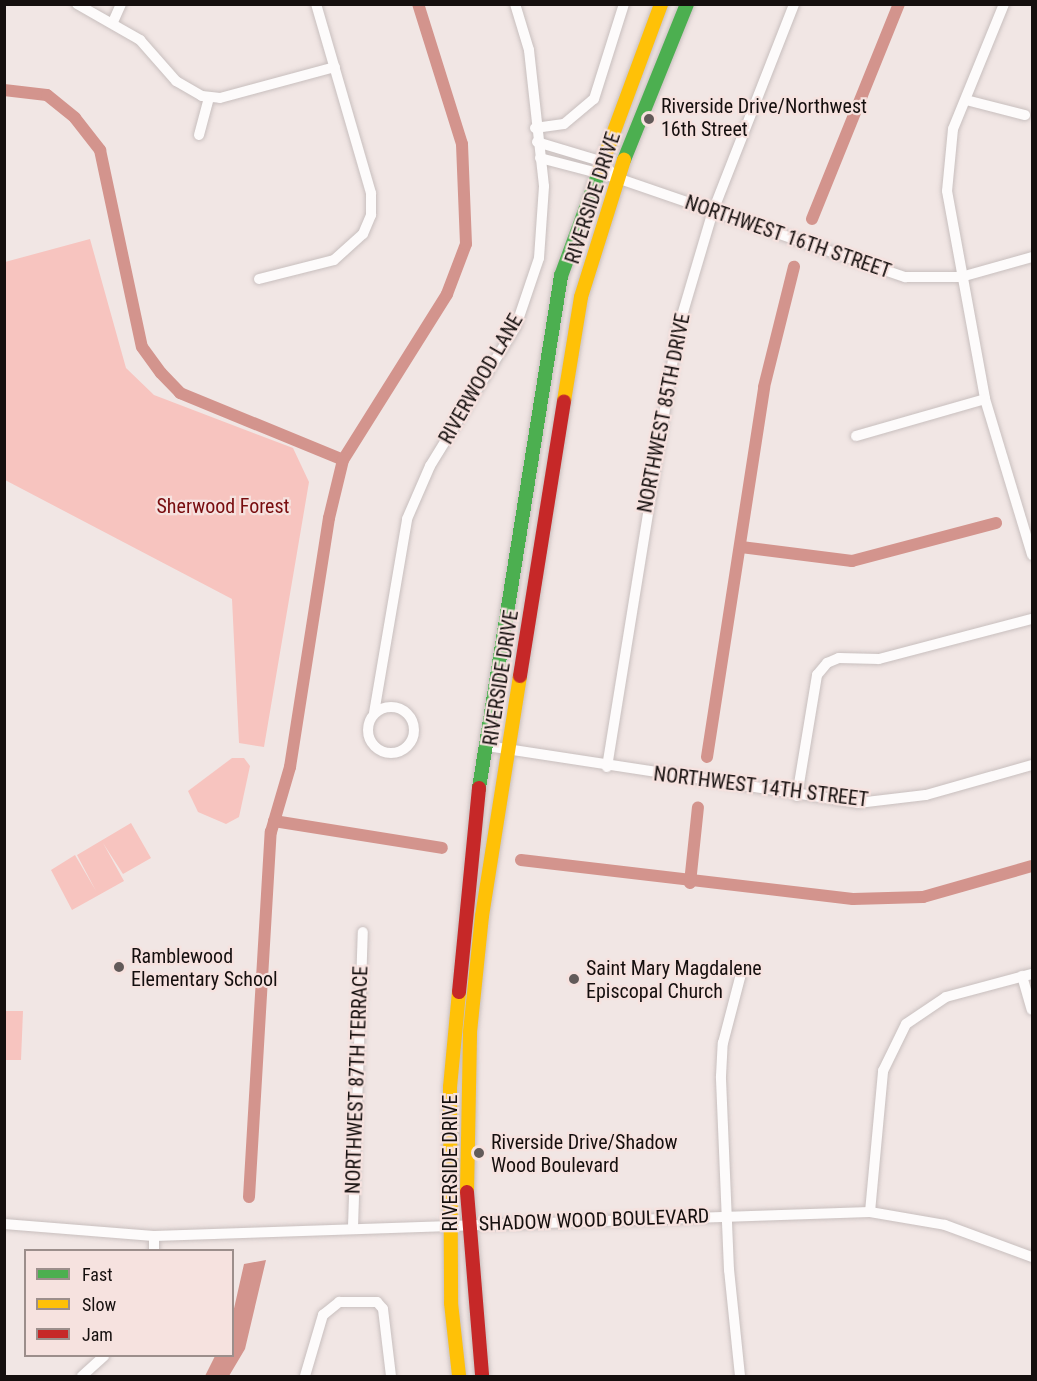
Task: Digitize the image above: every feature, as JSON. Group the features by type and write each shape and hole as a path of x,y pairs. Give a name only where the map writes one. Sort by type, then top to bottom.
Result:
{"street":[{"path":"77,4 113,22 140,40 177,81 208,97 335,67"},
{"path":"113,22 121,4"},
{"path":"259,279 334,260 363,234 371,215 371,193 316,4"},
{"name":"RIVERWOOD LANE","path":"374,713 395,707 408,714 413,735 405,748 391,753 371,742 367,727 374,713 407,519 430,466 495,364 529,293 544,218 529,50 515,4"},
{"path":"535,128 564,124 594,99 624,4"},
{"name":"RIVERSIDE DRIVE","path":"459,1377 450,1225 453,1014 487,746 544,353 561,276 594,176 661,4"},
{"name":"RIVERSIDE DRIVE","path":"482,1377 469,1224 471,1032 482,916 581,297 617,178 687,4"},
{"name":"NORTHWEST 85TH DRIVE","path":"606,767 666,380 714,211 794,4"},
{"path":"1004,4 966,99 948,158 961,277 985,399 1032,555"},
{"path":"199,135 208,97"},
{"path":"966,99 1025,115"},
{"path":"537,142 600,160"},
{"name":"NORTHWEST 16TH STREET","path":"540,158 594,176 617,178 874,270 905,278 961,277 1032,256"},
{"name":"NORTHWEST 16TH STREET","path":"600,160 617,178"},
{"path":"856,436 985,399"},
{"path":"797,796 817,675 827,663 839,658 879,659 1032,619"},
{"name":"NORTHWEST 14TH STREET","path":"487,746 797,796 890,801 1032,765"},
{"name":"NORTHWEST 87TH TERRACE","path":"353,1227 363,932"},
{"path":"740,1377 727,1216 723,1043 741,974"},
{"path":"870,1212 883,1071 893,1044 924,1007 1028,975 1032,1010"},
{"name":"SHADOW WOOD BOULEVARD","path":"4,1224 154,1236 353,1227 870,1212 945,1225 1032,1257"},
{"path":"154,1236 154,1249"},
{"path":"305,1377 323,1315 339,1302 377,1302 383,1309 391,1377"},
{"path":"82,1377 103,1357"}],"green space":[{"name":"Sherwood Forest","path":"90,239 126,368 154,395 293,448 309,482 264,747 239,743 232,599 5,480 5,262"},
{"path":"232,758 244,758 250,766 239,817 226,824 198,812 188,791"},
{"path":"131,823 151,858 123,874 103,843 124,881 72,910 51,870 75,855 96,891 77,855"},
{"path":"5,1011 23,1011 21,1060 5,1060"}],"shaded area":[{"path":"266,1260 245,1349 229,1376 205,1376 214,1357 234,1357 234,1309 244,1264"}],"waterway":[{"path":"249,1197 271,832 290,767 329,518 343,460 447,294 466,244 462,144 418,4"},
{"path":"812,219 899,4"},
{"path":"4,90 47,95 75,118 100,150 142,347 161,373 180,393 343,460"},
{"path":"707,757 764,387 794,267"},
{"path":"741,547 852,561 996,523"},
{"path":"690,883 698,807"},
{"path":"274,821 442,848"},
{"path":"521,860 853,899 923,897 1032,866"}],"traffic: fast":[{"path":"624,160 687,4"},
{"path":"479,788 561,276 599,172"}],"traffic: slow":[{"path":"599,172 661,4"},
{"path":"564,401 581,297 624,160"},
{"path":"467,1192 470,1032 482,916 520,676"},
{"path":"459,992 450,1087 451,1303 459,1376"}],"traffic: jam":[{"path":"520,676 564,401"},
{"path":"459,992 479,788"},
{"path":"467,1192 482,1376"}],"place":[{"name":"Riverside Drive/Northwest 16th Street","path":"649,119"},
{"name":"Ramblewood Elementary School","path":"119,967"},
{"name":"Saint Mary Magdalene Episcopal Church","path":"574,979"},
{"name":"Riverside Drive/Shadow Wood Boulevard","path":"479,1153"}]}
